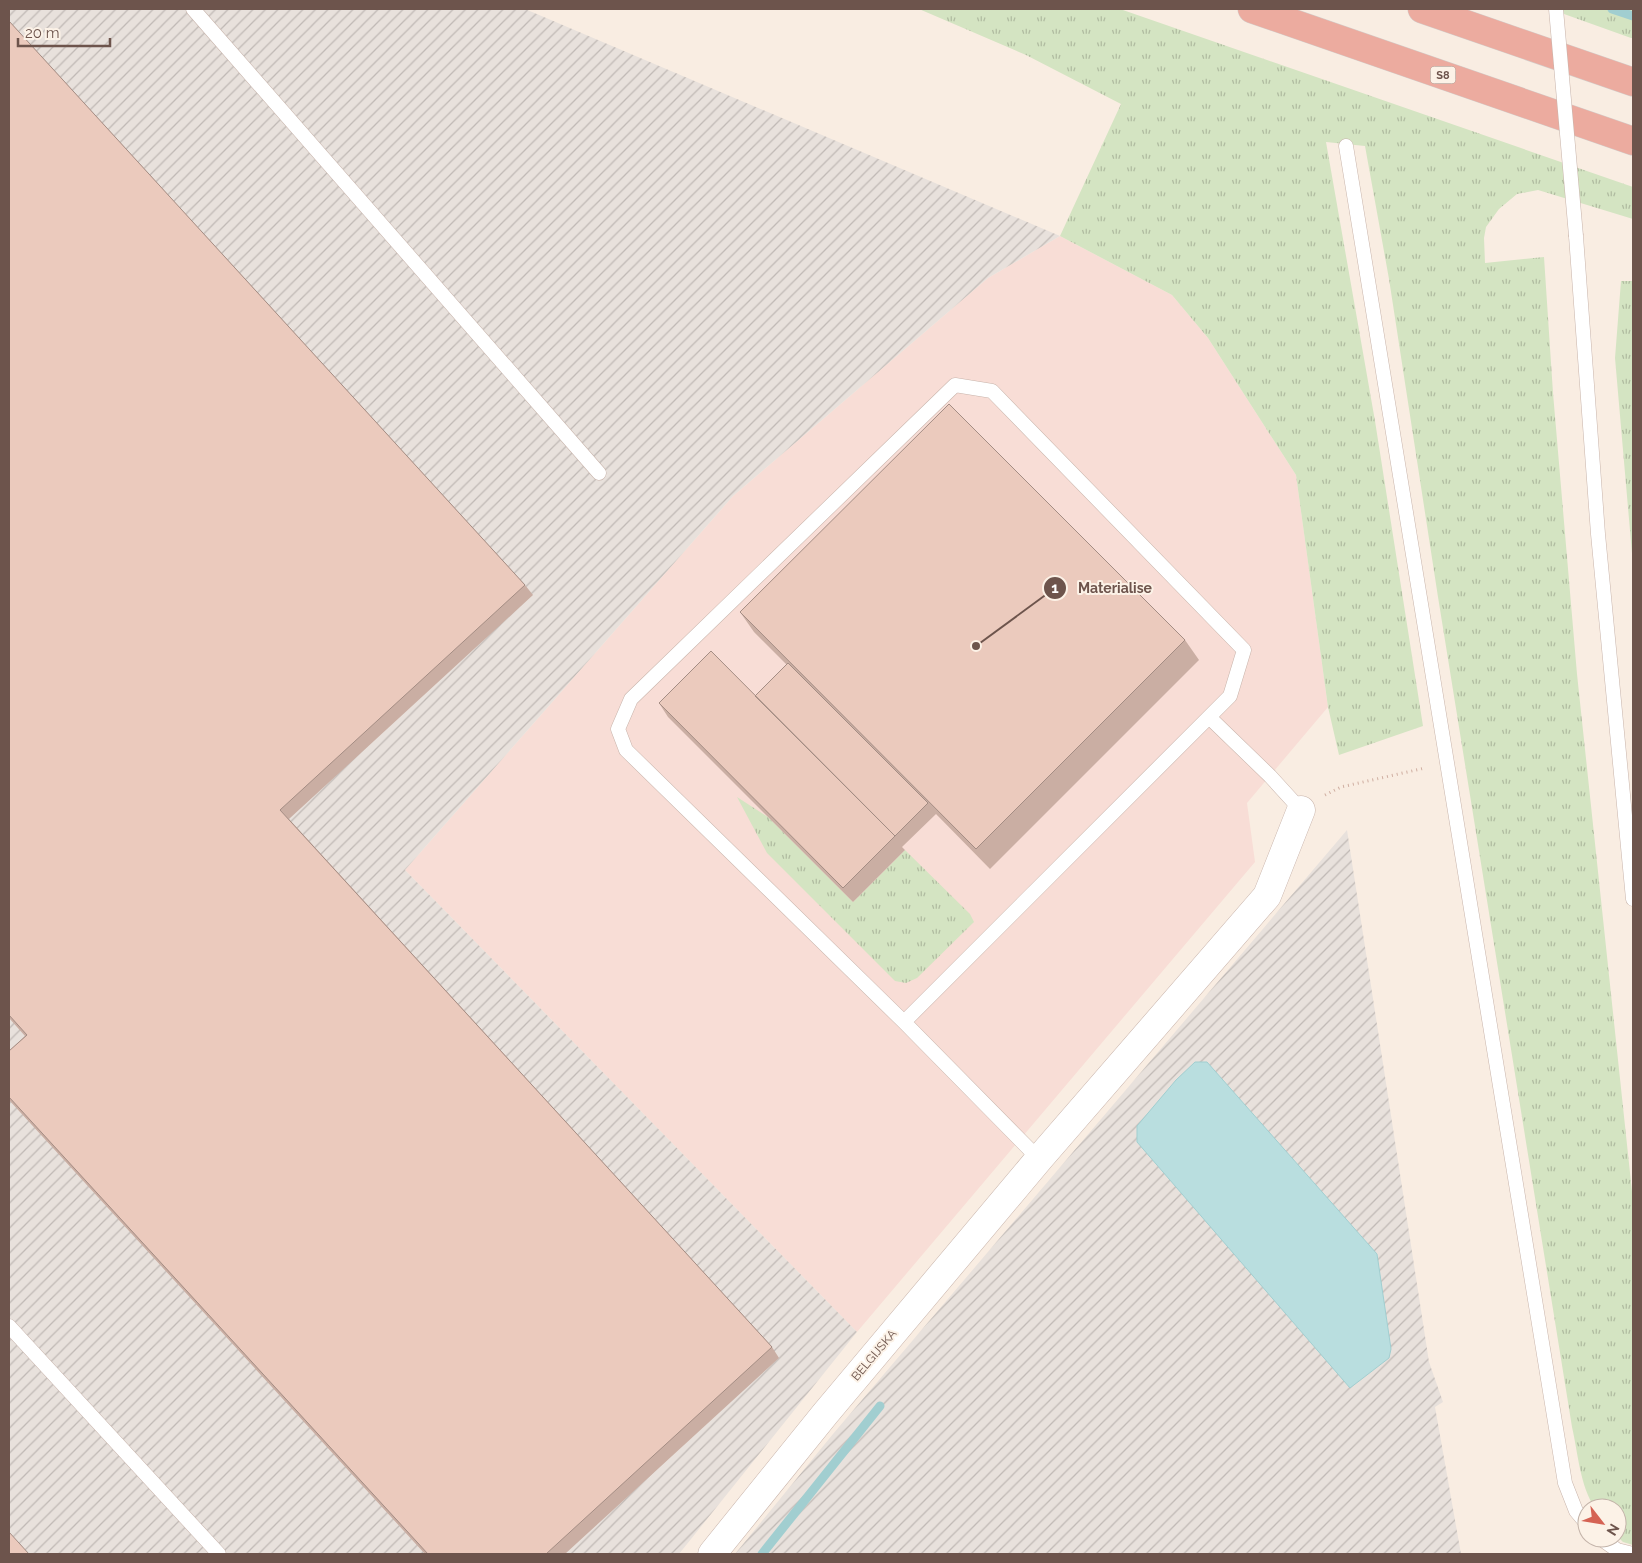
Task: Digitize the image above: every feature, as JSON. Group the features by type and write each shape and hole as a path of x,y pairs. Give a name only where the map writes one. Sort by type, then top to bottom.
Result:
{"highway":[{"name":"S8","path":"1252,9 1633,142"},
{"path":"1422,9 1633,82"}],"street":[{"name":"BELGIJSKA","path":"712,1554 824,1414 1039,1158 1266,896 1301,810"}],"lane":[{"path":"193,9 599,473"},
{"path":"1556,9 1576,236 1598,534 1633,899"},
{"path":"1346,146 1565,1483 1577,1511"},
{"path":"904,1022 1230,696 1244,650 992,391 955,385 631,699 618,728 626,750 904,1022 1039,1158"},
{"path":"1209,717 1270,776 1301,810"},
{"path":"9,1326 219,1554"},
{"path":"1614,1548 1633,1554"}],"path":[{"path":"1301,810 1340,787 1447,763"}],"shaded area":[{"path":"9,9 525,9 1060,236 988,278 733,496 405,870 857,1332 679,1554 9,1554"},
{"path":"1060,236 1172,295 1208,338 1296,475 1328,707 1247,803 1255,862 857,1332 405,870 733,496 988,278"},
{"path":"1347,830 1429,1362 1443,1402 1435,1407 1461,1554 735,1554 833,1434"}],"green space":[{"path":"919,9 1120,9 1633,187 1633,219 1538,190 1517,194 1499,209 1486,227 1484,238 1485,263 1544,257 1553,393 1577,674 1633,1201 1633,1545 1627,1543 1627,1498 1590,1498 1583,1480 1572,1427 1438,597 1389,279 1365,146 1326,142 1375,421 1423,726 1339,755 1328,707 1296,475 1208,338 1172,295 1060,236 1121,104 1026,55"},
{"path":"1550,9 1633,9 1633,38 1631,38"},
{"path":"1621,281 1633,281 1633,565 1615,358"},
{"path":"737,797 768,817 853,902 905,850 970,914 974,922 917,978 906,983 895,981 767,853"}],"water":[{"path":"1195,1062 1207,1062 1377,1254 1391,1349 1389,1358 1350,1388 1137,1142 1137,1126 1176,1080"}],"building":[{"path":"9,21 525,585 280,810 772,1347 546,1554 428,1554 9,1097 9,1051 27,1035 9,1015"},
{"path":"949,404 1185,640 976,849 740,612"},
{"path":"711,651 895,836 843,888 659,703"},
{"path":"788,663 928,803 895,836 755,696"},
{"path":"9,1532 29,1554 9,1554"}],"waterway":[{"path":"1612,9 1633,16"},
{"path":"762,1554 880,1406"}],"place":[{"name":"Materialise","path":"976,646"}]}
